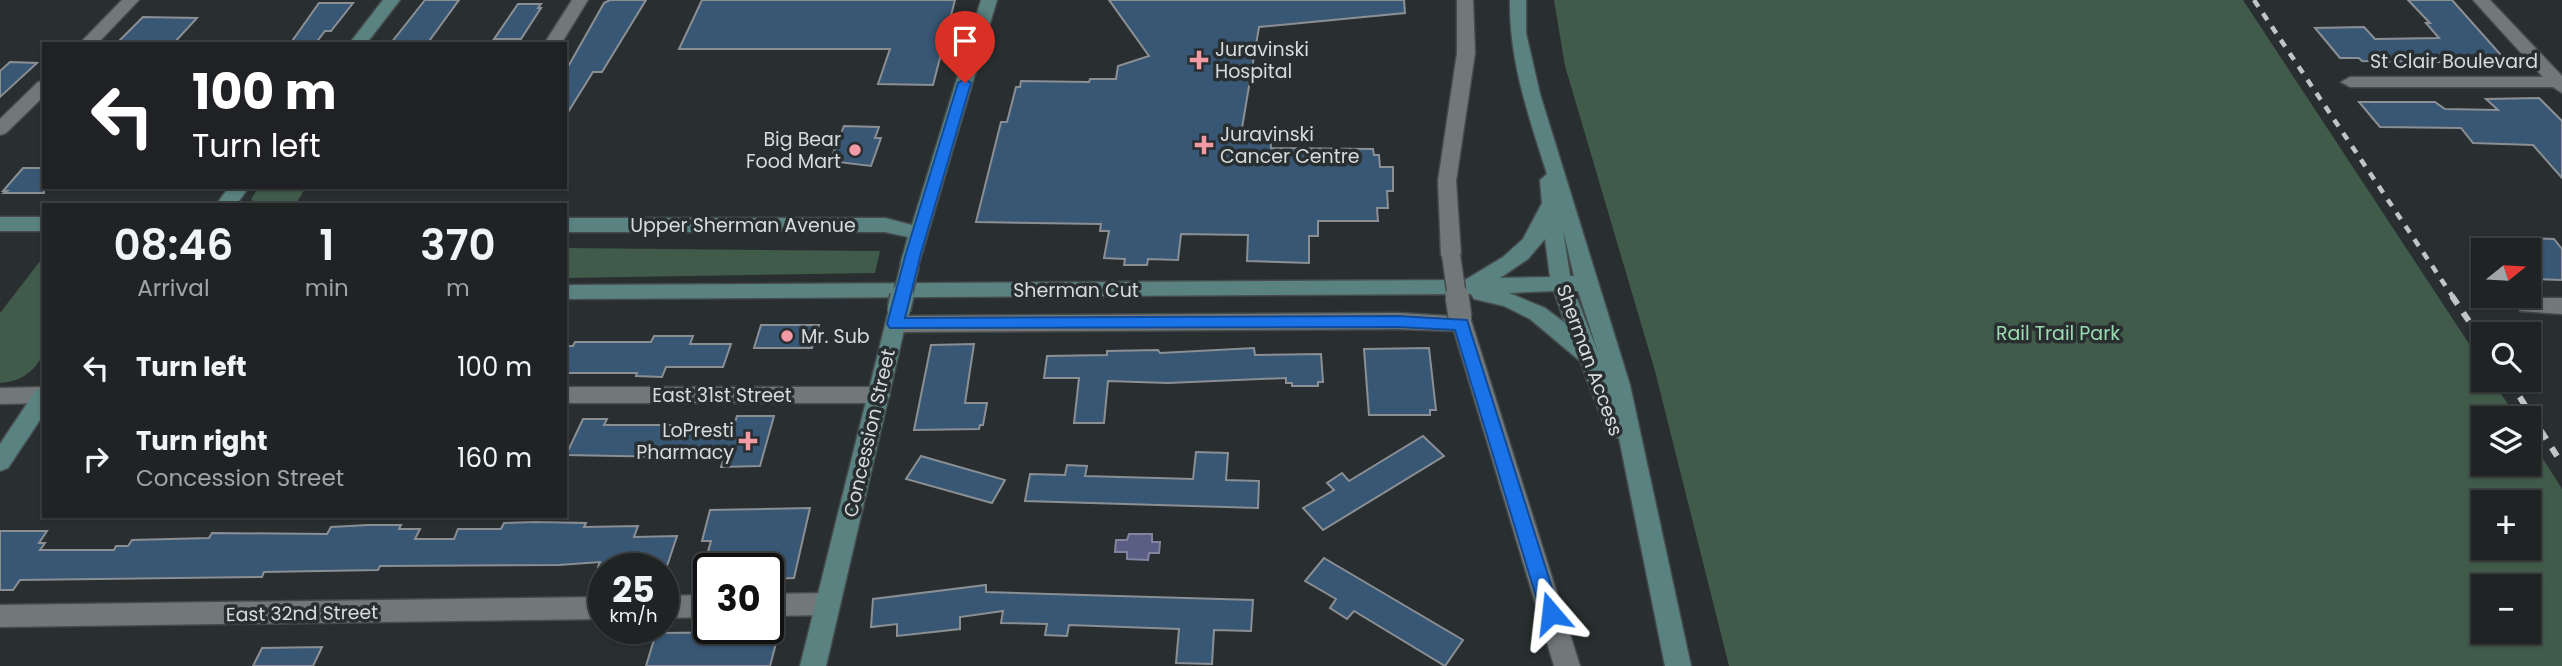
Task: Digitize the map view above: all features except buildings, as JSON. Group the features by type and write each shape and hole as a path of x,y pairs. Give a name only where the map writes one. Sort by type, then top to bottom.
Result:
{"main road":[{"path":"359,42 392,0"},
{"name":"Concession Street","path":"813,666 910,265 989,0"},
{"name":"Sherman Access","path":"1518,0 1518,33 1531,94 1619,385 1678,666"},
{"name":"Sherman Access","path":"1550,160 1551,200 1561,284 1614,416 1627,470 1647,514"},
{"path":"227,203 238,189"},
{"path":"1430,288 1472,282 1493,274 1514,261 1539,233 1551,200"},
{"path":"0,225 42,224"},
{"name":"Upper Sherman Avenue","path":"567,225 885,225 919,233"},
{"name":"Sherman Cut","path":"567,292 1430,288 1586,283"},
{"path":"1430,288 1492,296 1522,304 1559,329 1581,352 1599,379"},
{"path":"0,462 42,398"}],"street":[{"path":"89,42 131,0"},
{"path":"553,42 580,0"},
{"path":"1465,0 1466,53 1447,181 1451,255 1461,320 1567,666"},
{"path":"2481,0 2558,80"},
{"name":"St Clair Boulevard","path":"2350,82 2558,80"},
{"path":"0,129 42,88"},
{"path":"2541,306 2562,306"},
{"path":"897,317 1461,320"},
{"name":"East 31st Street","path":"567,395 878,394"},
{"path":"0,396 42,395"},
{"path":"784,605 828,604"},
{"name":"East 32nd Street","path":"0,616 588,608"}],"green space":[{"name":"Rail Trail Park","path":"1554,0 2243,0 2471,347 2471,392 2500,392 2509,406 2471,406 2471,476 2541,476 2541,456 2562,489 2562,666 1729,666 1655,371 1565,66"},
{"path":"258,189 305,189 297,202 254,203 251,199"},
{"path":"567,248 880,251 875,273 567,278"},
{"path":"42,259 42,356 25,375 0,383 0,313"}],"water":[{"path":"1129,534 1152,534 1152,542 1160,542 1159,553 1149,553 1148,560 1127,559 1127,552 1115,552 1116,540 1127,540"}],"railway":[{"path":"2254,0 2453,297"},
{"path":"2452,296 2471,324"},
{"path":"2517,392 2562,464"}],"place":[{"name":"Juravinski Hospital","path":"1199,60"},
{"name":"Juravinski Cancer Centre","path":"1204,145"},
{"name":"Big Bear Food Mart","path":"855,150"},
{"name":"Mr. Sub","path":"787,336"},
{"name":"LoPresti Pharmacy","path":"748,441"}],"route":[{"path":"965,83 913,253 895,324 1398,321 1461,324 1551,613"}]}
